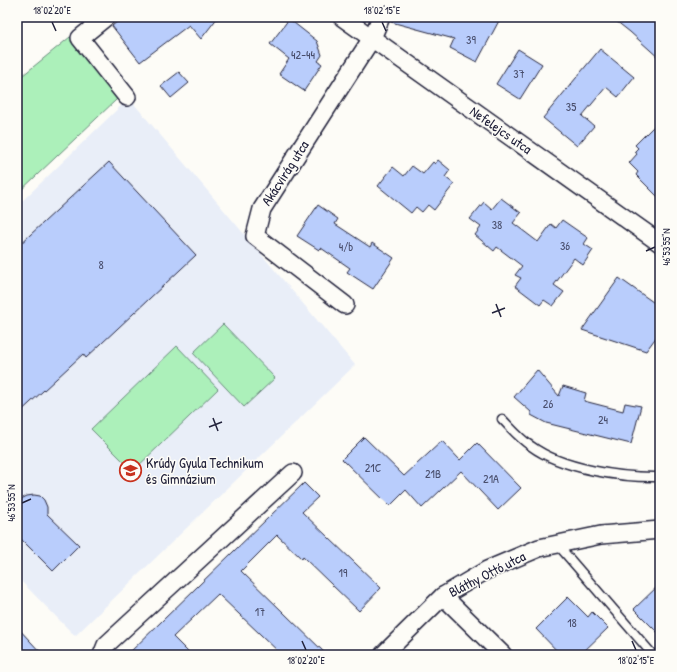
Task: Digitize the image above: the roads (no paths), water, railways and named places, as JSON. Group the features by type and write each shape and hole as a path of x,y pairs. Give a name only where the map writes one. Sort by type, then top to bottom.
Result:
{"street":[{"path":"106,17 80,38 127,97"},
{"name":"Nefelejcs utca","path":"342,17 660,243"},
{"name":"Akácvirág utca","path":"345,305 255,236 262,209 372,38 381,17"},
{"path":"102,655 106,645 293,473"},
{"name":"Bláthy Ottó utca","path":"383,655 443,596 487,570 539,548 601,535 660,530"},
{"path":"443,596 503,655"}],"lane":[{"path":"502,419 531,446 558,460 604,474 660,477"},
{"path":"557,544 652,655"}],"place":[{"name":"Krúdy Gyula Technikum és Gimnázium","path":"131,471"}]}
